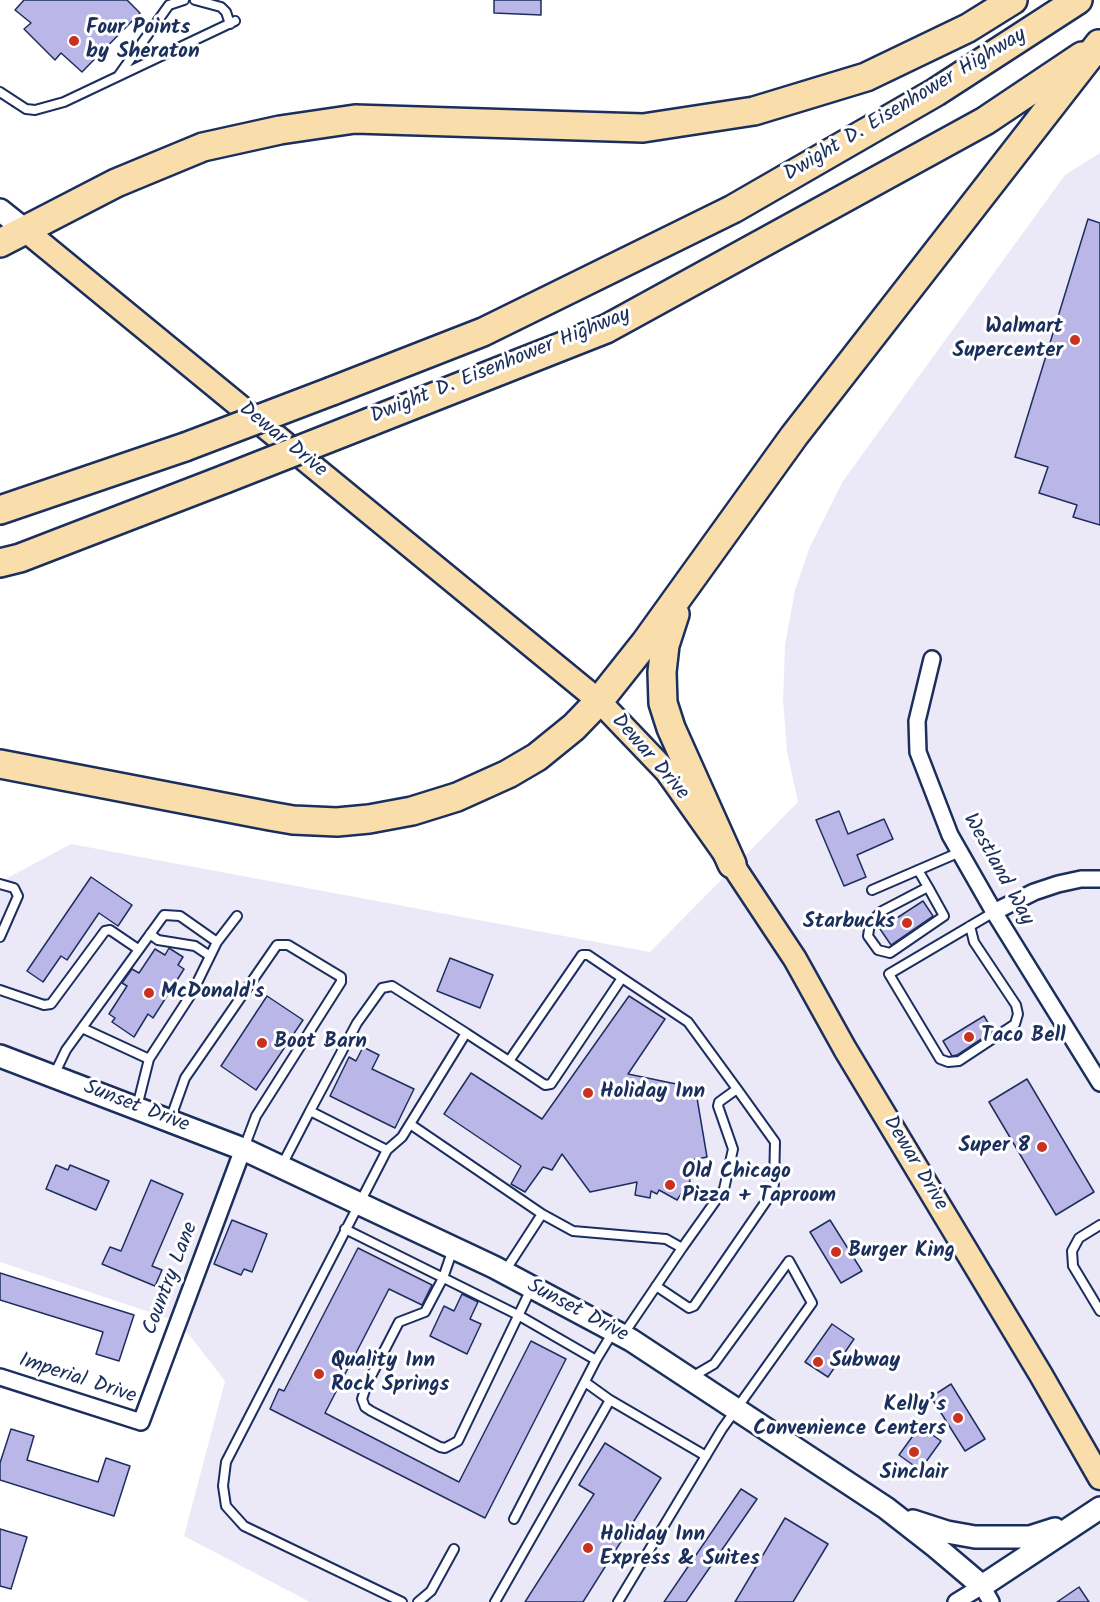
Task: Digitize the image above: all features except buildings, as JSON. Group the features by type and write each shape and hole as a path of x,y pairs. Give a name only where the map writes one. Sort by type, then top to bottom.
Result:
{"highway":[{"path":"0,243 116,183 203,147 280,130 355,119 643,128 754,111 866,76 968,28 1013,0"},
{"name":"Dwight D. Eisenhower Highway","path":"0,510 185,447 483,332 734,209 936,92 1078,0"},
{"path":"0,764 293,820 337,822 412,811 457,796 508,774 537,757 574,727 599,701 681,596 794,436 1100,43"},
{"name":"Dwight D. Eisenhower Highway","path":"0,563 20,558 225,479 606,329 985,121 1100,43"},
{"path":"681,596 665,645 662,672 663,703 670,728 732,864"}],"main road":[{"name":"Dewar Drive","path":"25,230 599,701 667,772 795,959 1100,1478"}],"street":[{"name":"Dewar Drive","path":"0,210 25,230"},
{"name":"Westland Way","path":"932,659 917,721 918,752 950,835 994,912 1100,1083"},
{"path":"994,912 1034,892 1058,884 1081,879 1100,879"},
{"name":"Sunset Drive","path":"0,1056 243,1149 504,1272 618,1333 886,1508 936,1547 987,1594"},
{"name":"Country Lane","path":"141,1422 243,1149"},
{"name":"Imperial Drive","path":"0,1377 141,1422"},
{"path":"886,1508 920,1524 975,1537 1030,1537 1078,1522"},
{"path":"956,1602 987,1594 1078,1522 1100,1508"}],"lane":[{"path":"118,76 169,5 184,0"},
{"path":"0,92 26,109 34,110 64,102 233,23 221,7 195,0"},
{"path":"872,890 960,852"},
{"path":"918,870 928,887 944,916 890,953 882,952 868,936 870,922 882,911 928,887"},
{"path":"0,884 14,888 18,896 0,937"},
{"path":"970,926 974,942 1016,1005 1018,1014 1016,1024 959,1061 948,1062 940,1059 890,974 970,926 994,912"},
{"path":"54,1076 66,1050 164,915 180,916 217,942"},
{"path":"136,1108 149,1059 192,993 217,942 237,916"},
{"path":"0,990 44,1005 51,1004 105,931 110,930 138,949"},
{"path":"150,934 158,940 195,946 210,956"},
{"path":"170,1121 185,1078 277,945 288,945 341,976 341,982 256,1116 243,1149"},
{"path":"509,1061 582,955 588,955 688,1022 776,1142 774,1184 771,1194 694,1306 689,1308 656,1286"},
{"path":"281,1167 357,1023 382,988 392,986 545,1085 551,1084 622,978"},
{"path":"82,1028 149,1059"},
{"path":"402,1602 244,1526 226,1506 223,1486 226,1462 236,1441 387,1150 402,1137 466,1033"},
{"path":"514,1519 596,1360 656,1286 724,1189 733,1149 718,1106 719,1101 737,1089"},
{"path":"310,1112 387,1150"},
{"path":"410,1124 542,1214 573,1231 666,1239 682,1248"},
{"path":"504,1272 542,1214"},
{"path":"1100,1225 1078,1238 1072,1251 1073,1266 1100,1311"},
{"path":"345,1229 518,1315 596,1360"},
{"path":"454,1248 443,1278 425,1312 399,1322 367,1384 362,1399 365,1407 371,1411 440,1447 445,1448 458,1441 532,1287"},
{"path":"618,1602 722,1429 812,1303 789,1261 714,1364 689,1378"},
{"path":"585,1382 610,1400 706,1456"},
{"path":"495,1602 610,1400"},
{"path":"418,1602 431,1591 454,1549"}],"shaded area":[{"path":"1100,153 1100,1602 310,1602 184,1536 225,1381 179,1322 0,1262 0,882 71,844 650,952 798,802 787,751 783,700 785,645 795,590 809,549 843,481 1065,175"}],"place":[{"name":"Four Points by Sheraton","path":"74,41"},
{"name":"Walmart Supercenter","path":"1075,340"},
{"name":"Starbucks","path":"907,923"},
{"name":"McDonald's","path":"149,993"},
{"name":"Taco Bell","path":"969,1037"},
{"name":"Boot Barn","path":"262,1043"},
{"name":"Holiday Inn","path":"588,1093"},
{"name":"Super 8","path":"1042,1147"},
{"name":"Old Chicago Pizza + Taproom","path":"670,1185"},
{"name":"Burger King","path":"836,1252"},
{"name":"Subway","path":"818,1362"},
{"name":"Quality Inn Rock Springs","path":"319,1374"},
{"name":"Kelly’s Convenience Centers","path":"958,1418"},
{"name":"Sinclair","path":"914,1452"},
{"name":"Holiday Inn Express & Suites","path":"588,1548"}]}
